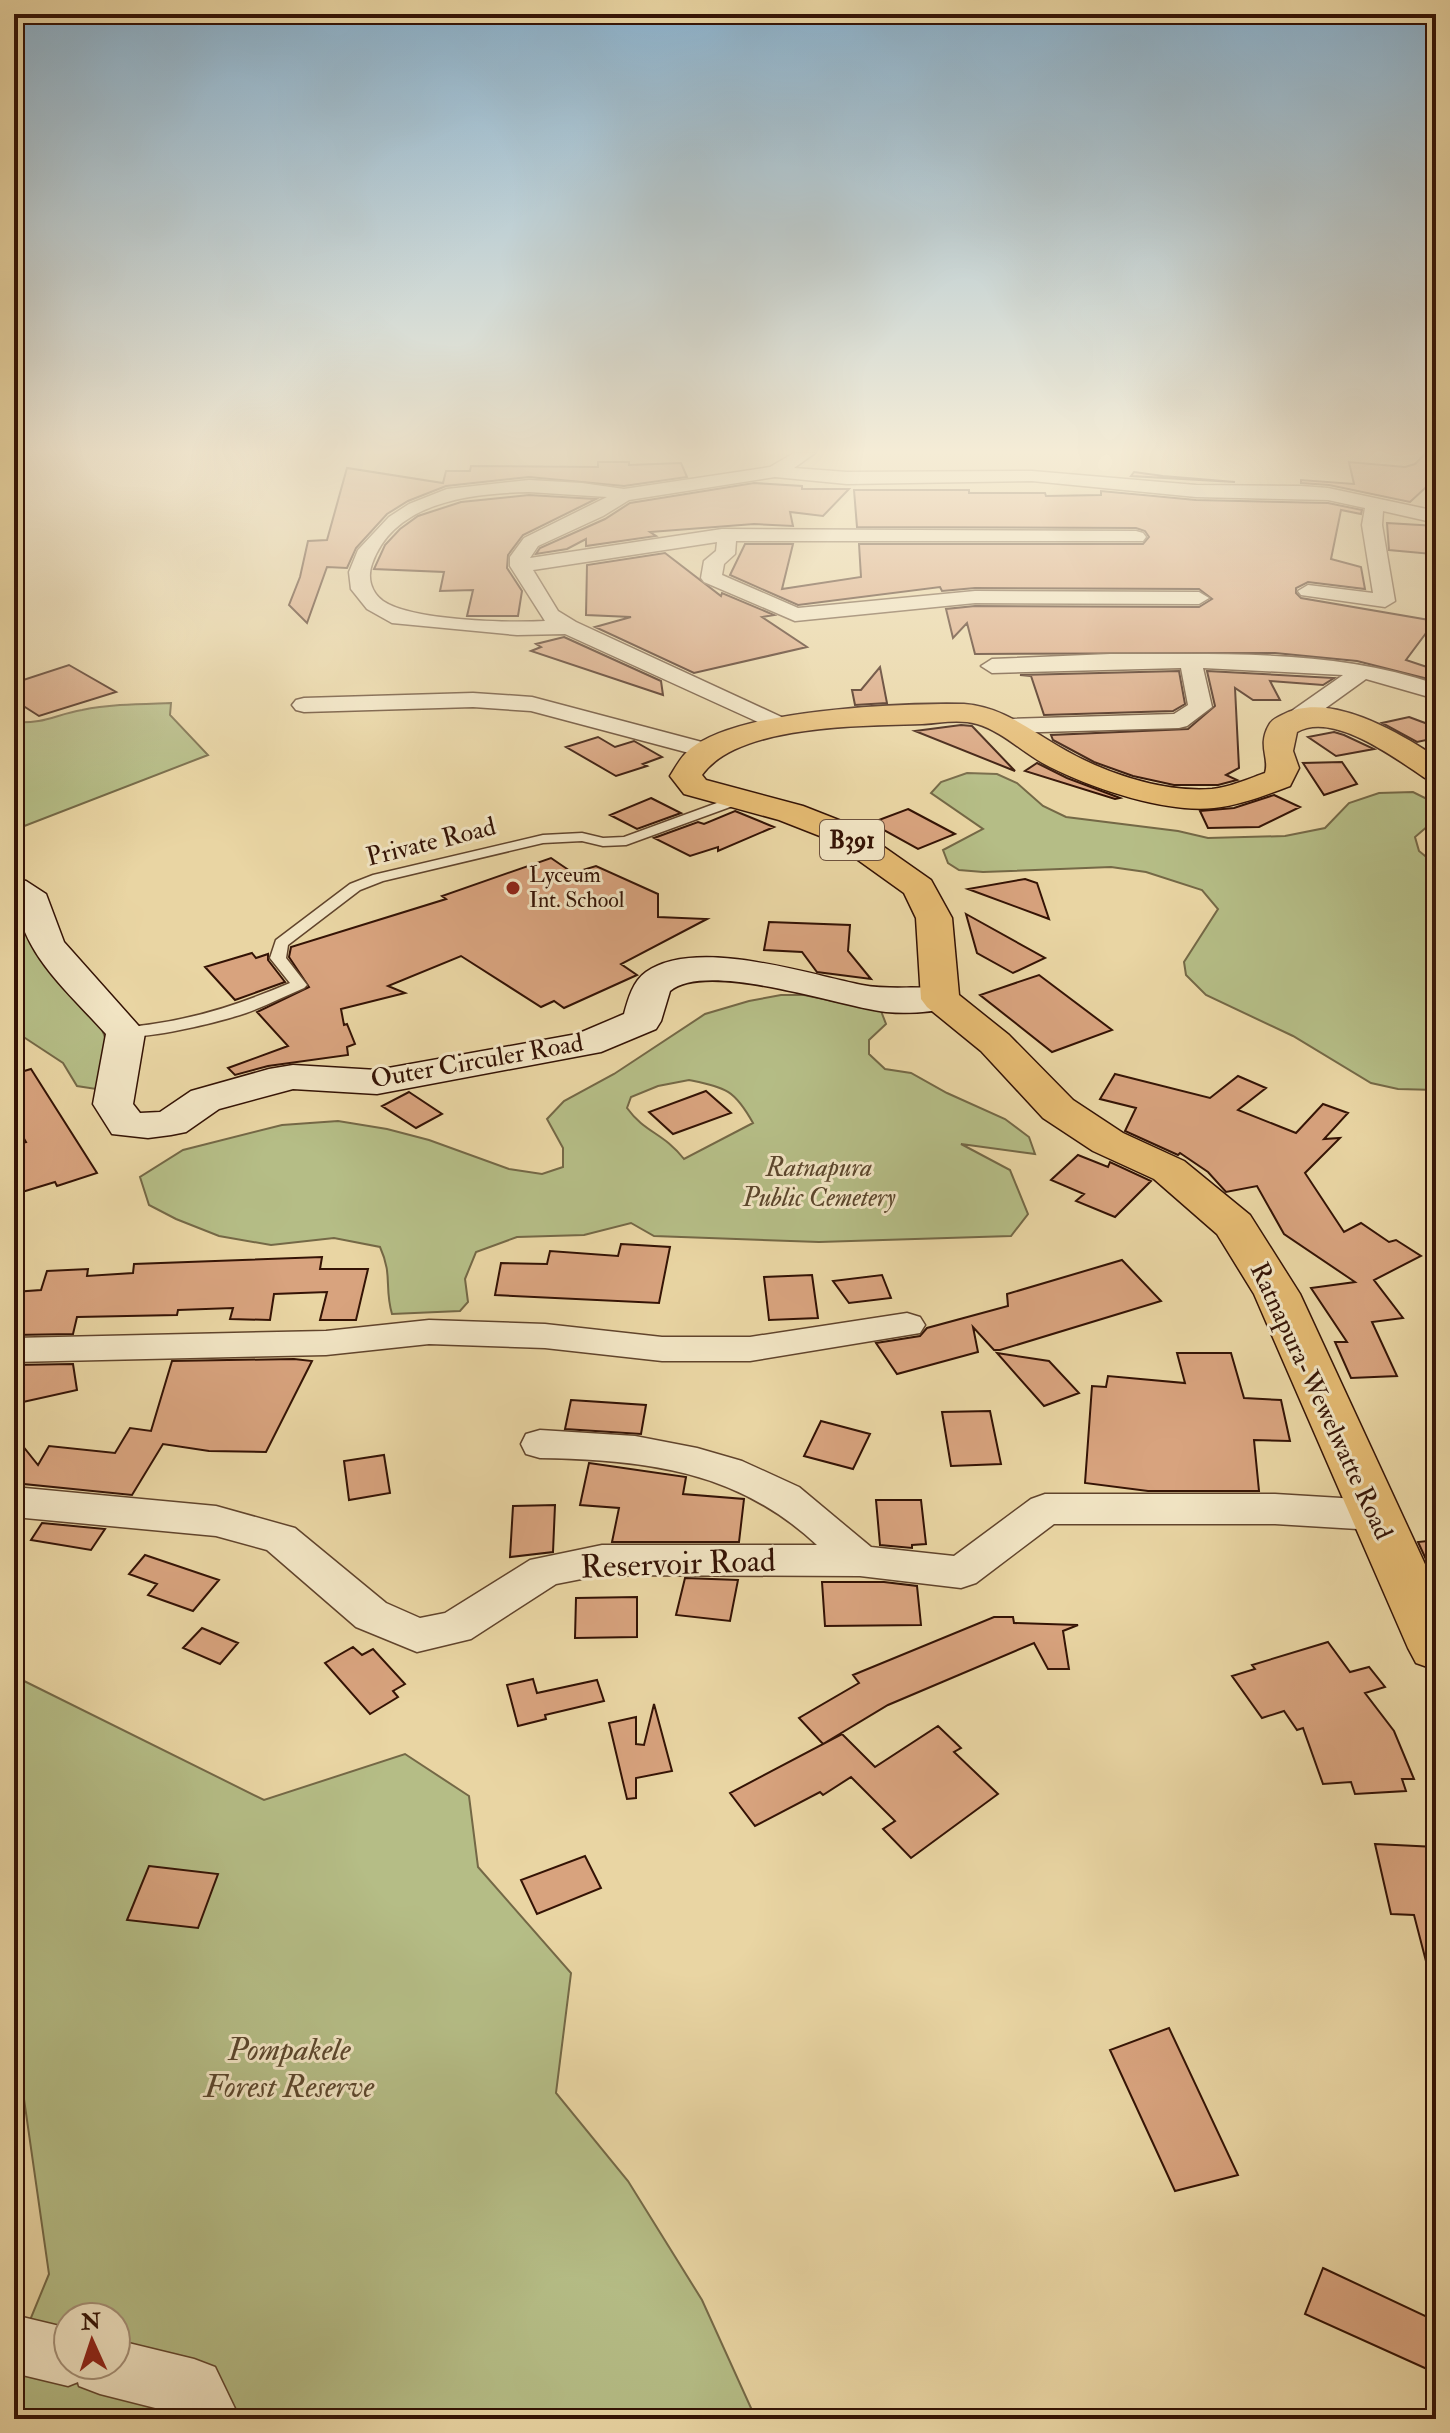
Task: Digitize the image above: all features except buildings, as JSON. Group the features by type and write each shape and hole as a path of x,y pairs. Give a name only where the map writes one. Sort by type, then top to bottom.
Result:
{"main road":[{"path":"708,751 780,725 859,717 976,714 1010,726 1047,753 1081,769 1170,797 1204,799 1233,795 1279,779 1283,768 1277,751 1283,727 1301,715 1341,720 1362,727 1436,771"},
{"name":"B391","path":"708,751 691,762 686,776 695,787 791,813 842,833 919,887 934,918 940,999"},
{"name":"Ratnapura-Wewelwatte Road","path":"940,999 995,1043 1058,1109 1108,1142 1169,1170 1234,1225 1277,1294 1436,1648"}],"street":[{"path":"359,567 357,572 364,594 385,613 400,618 517,629 568,627"},
{"path":"520,567 550,615 568,627 780,725"},
{"path":"713,567 711,578 795,615 950,598 1199,598"},
{"path":"1308,591 1385,601 1379,567"},
{"path":"992,666 1110,661 1191,664 1259,662 1363,671 1436,692"},
{"path":"1010,726 1179,721 1200,707 1191,664"},
{"path":"1301,715 1363,671"},
{"path":"304,705 473,700 532,704 598,719 708,751"},
{"path":"14,888 33,902 47,945 126,1033"},
{"name":"Outer Circuler Road","path":"126,1033 113,1104 127,1125 148,1126 171,1123 205,1100 269,1081 293,1077 377,1082 587,1044 642,1021 649,992 662,978 693,969 769,975 886,1000 940,999"},
{"path":"14,1350 326,1343 429,1332 545,1336 662,1349 750,1349 907,1325"},
{"path":"540,1444 610,1445 724,1469 785,1498 860,1561"},
{"name":"Reservoir Road","path":"14,1502 216,1521 281,1539 371,1615 417,1635 456,1627 545,1571 602,1560 860,1561 961,1572 1045,1509 1275,1509 1374,1515"},
{"path":"14,2344 52,2353"},
{"path":"132,2373 194,2388 210,2419"}],"lane":[{"name":"Private Road","path":"126,1033 240,1010 299,985 278,958 281,943 355,887 378,878 543,839 582,837 603,842 626,841 736,800"}],"green space":[{"path":"171,703 170,715 208,755 14,830 14,722 42,720 104,707"},
{"path":"967,773 997,774 1017,783 1043,806 1066,817 1178,831 1208,838 1285,836 1325,828 1349,803 1379,793 1413,792 1435,803 1436,819 1415,837 1419,851 1436,865 1436,1090 1398,1089 1371,1083 1293,1036 1206,995 1186,975 1184,962 1218,909 1202,890 1146,872 1111,867 983,872 959,870 948,863 943,850 983,829 931,793 941,782"},
{"path":"14,914 23,920 34,946 42,956 88,1003 100,1026 112,1068 96,1089 77,1086 63,1063 22,1036 14,1038"},
{"name":"Ratnapura Public Cemetery","path":"781,995 804,995 881,1011 886,1024 869,1040 869,1054 885,1069 911,1073 1005,1119 1029,1137 1035,1154 961,1144 1010,1170 1028,1214 1011,1236 819,1242 654,1236 631,1223 584,1235 517,1237 476,1252 465,1279 468,1302 460,1311 392,1314 386,1266 380,1247 334,1238 271,1245 219,1236 149,1205 140,1177 183,1150 282,1125 338,1121 387,1129 429,1140 509,1169 542,1174 563,1167 563,1148 547,1119 564,1101 614,1074 705,1014","holes":["689,1080 728,1092 740,1103 753,1123 684,1159 627,1108 631,1097 658,1086"]},
{"name":"Pompakele Forest Reserve","path":"14,1676 264,1800 405,1754 469,1796 478,1867 571,1973 556,2093 628,2181 702,2300 756,2419 14,2419 14,2359 49,2274 18,2057 14,2051"}],"place":[{"name":"Lyceum Int. School","path":"513,888"}]}
